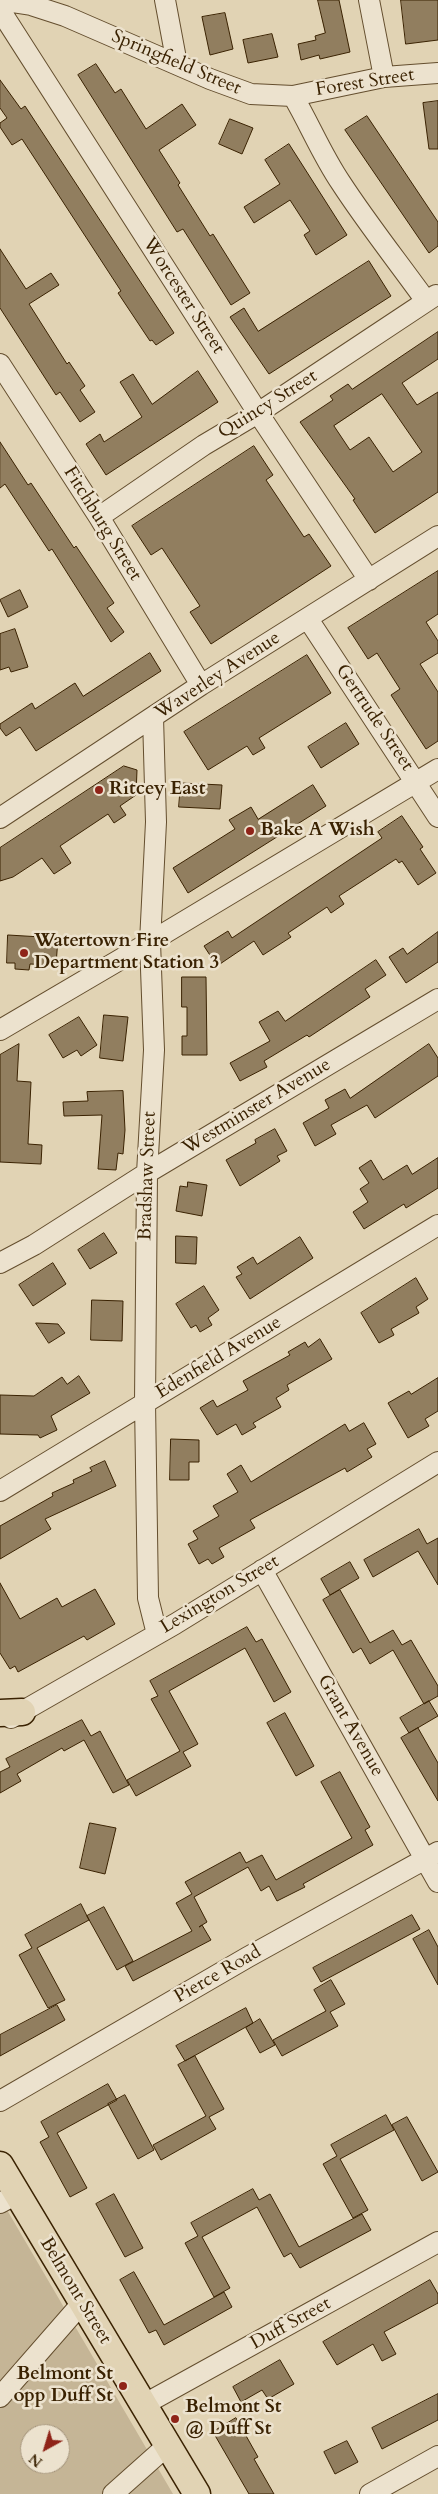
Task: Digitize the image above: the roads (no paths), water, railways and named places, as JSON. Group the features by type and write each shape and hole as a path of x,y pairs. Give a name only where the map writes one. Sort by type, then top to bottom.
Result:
{"main road":[{"name":"Belmont Street","path":"0,2165 9,2198 82,2302 197,2494"}],"street":[{"name":"Springfield Street","path":"0,0 31,5 65,16 251,94 293,96"},
{"path":"165,0 177,64"},
{"path":"369,0 384,77"},
{"name":"Worcester Street","path":"0,10 258,413 369,580"},
{"name":"Forest Street","path":"293,96 384,77 438,73"},
{"path":"293,96 308,122 316,143 341,184 432,297"},
{"name":"Quincy Street","path":"98,517 204,445 258,413 432,297"},
{"name":"Fitchburg Street","path":"0,364 202,685"},
{"name":"Waverley Avenue","path":"0,818 202,685 438,536"},
{"name":"Gertrude Street","path":"308,619 438,817"},
{"name":"Bradshaw Street","path":"153,717 156,822 150,942 154,1050 146,1173 146,1402 148,1598 157,1634"},
{"path":"0,1030 438,769"},
{"name":"Westminster Avenue","path":"0,1263 34,1245 146,1173 438,999"},
{"name":"Edenfield Avenue","path":"0,1491 438,1225"},
{"name":"Lexington Street","path":"7,1716 157,1634 438,1462"},
{"name":"Grant Avenue","path":"262,1570 432,1855 438,1882"},
{"name":"Pierce Road","path":"0,2101 248,1957 432,1855"},
{"name":"Duff Street","path":"144,2405 438,2242"},
{"path":"0,2397 82,2302"},
{"path":"113,2494 168,2446"},
{"path":"370,2494 438,2456"}],"place":[{"name":"Ritcey East","path":"99,790"},
{"name":"Bake A Wish","path":"250,831"},
{"name":"Watertown Fire Department Station 3","path":"24,953"},
{"name":"Belmont St opp Duff St","path":"123,2386"},
{"name":"Belmont St @ Duff St","path":"175,2419"}]}
